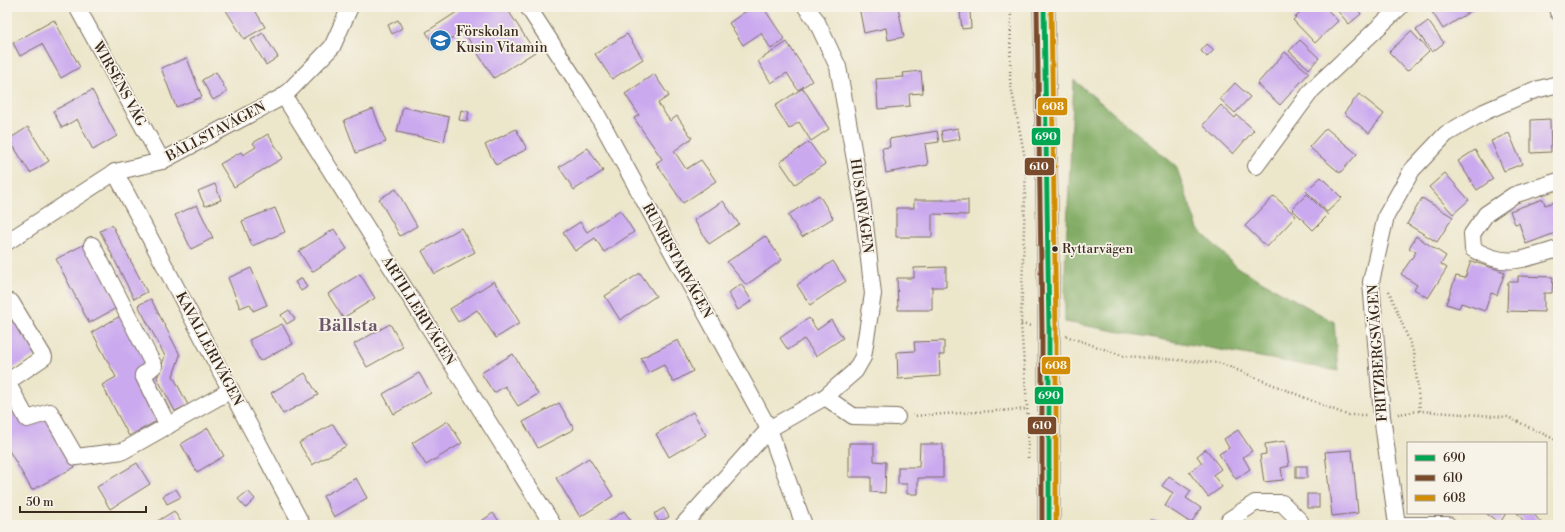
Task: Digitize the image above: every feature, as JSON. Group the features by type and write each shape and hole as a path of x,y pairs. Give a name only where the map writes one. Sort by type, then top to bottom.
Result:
{"main road":[{"path":"1044,7 1049,330 1049,525"}],"street":[{"name":"WIRSÉNS VÄG","path":"77,7 162,161"},
{"name":"BÄLLSTAVÄGEN","path":"7,242 116,172 162,161 284,96 332,46 350,7"},
{"name":"RUNRISTARVÄGEN","path":"528,7 593,108 769,429 804,525"},
{"name":"HUSARVÄGEN","path":"683,525 769,429 825,397 855,371 863,357 872,294 862,198 838,67 816,20 806,7"},
{"path":"1256,166 1312,90 1400,7"},
{"path":"1557,7 1558,12"},
{"name":"FRITZBERGSVÄGEN","path":"1448,525 1398,525 1382,416 1371,282 1386,216 1412,170 1446,134 1484,112 1532,91 1558,84"},
{"name":"ARTILLERIVÄGEN","path":"284,96 553,525"},
{"name":"KAVALLERIVÄGEN","path":"116,172 302,525"},
{"path":"1558,181 1514,195 1486,214 1472,234 1473,249 1488,258 1496,260 1511,262 1558,249"},
{"path":"92,244 154,366 143,375 168,426"},
{"path":"11,302 44,357 7,382 27,419 50,412 76,457 123,451 231,390"},
{"path":"825,397 853,416 897,417"},
{"path":"1228,525 1229,520 1255,503 1282,503 1300,521 1300,525"}],"path":[{"path":"1012,7 1010,81 1026,163 1021,324 1029,464"},
{"path":"1388,290 1414,353 1420,411"},
{"path":"1021,324 1049,330 1124,356 1220,363 1347,415 1382,416 1420,411 1508,417 1558,441"},
{"path":"897,417 1027,409"}],"green space":[{"path":"1074,80 1176,166 1198,229 1238,268 1334,322 1338,371 1065,322 1065,270"}],"building":[{"path":"224,7 253,7 265,27 244,39"},
{"path":"462,7 506,7 535,52 494,78 463,31 436,48 426,32 463,8"},
{"path":"752,7 763,7 785,40 771,49 761,33 743,45 729,23"},
{"path":"859,7 898,7 904,37 888,40 886,28 864,33"},
{"path":"1306,7 1325,7 1338,21 1315,43 1293,20"},
{"path":"1334,7 1356,7 1361,14 1349,24"},
{"path":"1429,7 1477,7 1443,29"},
{"path":"970,11 971,28 962,29 960,12"},
{"path":"54,20 80,67 61,78 42,44 20,56 13,43"},
{"path":"398,20 402,28 392,34 388,25"},
{"path":"1428,21 1444,43 1432,52 1416,30"},
{"path":"1411,31 1429,51 1407,71 1389,52"},
{"path":"263,33 278,57 266,65 251,40"},
{"path":"627,34 643,59 612,79 595,54"},
{"path":"1300,40 1319,58 1309,69 1289,51"},
{"path":"787,42 812,81 798,90 787,73 771,83 758,61"},
{"path":"1207,44 1214,50 1207,57 1201,51"},
{"path":"1285,52 1309,73 1280,105 1257,84"},
{"path":"187,58 202,97 176,107 161,68"},
{"path":"921,71 923,93 909,94 910,106 878,109 876,79 904,77 903,73"},
{"path":"216,72 227,92 213,100 202,80"},
{"path":"654,74 669,96 658,103 670,121 677,116 692,138 674,151 686,169 701,160 716,181 683,203 656,163 662,159 634,118 639,115 625,94"},
{"path":"1235,83 1250,97 1235,113 1220,99"},
{"path":"803,88 829,129 811,141 799,122 789,129 775,106"},
{"path":"92,90 117,136 93,150 77,119 62,128 53,111"},
{"path":"1359,94 1384,114 1369,133 1344,113"},
{"path":"1221,105 1235,118 1237,115 1254,130 1233,154 1203,125"},
{"path":"403,107 449,117 444,142 397,132"},
{"path":"373,109 386,142 356,153 344,120"},
{"path":"461,110 469,112 467,121 459,120"},
{"path":"1550,119 1551,152 1531,153 1531,120"},
{"path":"28,127 49,161 30,173 9,139"},
{"path":"958,128 960,139 943,142 941,131"},
{"path":"1326,128 1357,154 1340,173 1309,147"},
{"path":"516,129 527,149 496,165 485,145"},
{"path":"937,131 939,142 925,144 928,165 886,173 882,148 890,147 889,139"},
{"path":"1509,133 1522,164 1504,171 1491,141"},
{"path":"268,134 283,158 234,187 220,164 241,152 243,155 256,147 253,143"},
{"path":"809,142 825,164 795,184 780,162"},
{"path":"588,148 603,171 574,190 559,167"},
{"path":"1475,150 1493,179 1477,190 1458,161"},
{"path":"1445,173 1469,200 1453,214 1429,187"},
{"path":"1321,177 1342,198 1327,212 1306,191"},
{"path":"215,184 221,200 205,206 198,191"},
{"path":"396,189 417,226 400,236 379,199"},
{"path":"1307,194 1328,215 1313,230 1292,209"},
{"path":"819,195 833,218 802,237 788,215"},
{"path":"1274,196 1296,216 1267,247 1245,226"},
{"path":"1422,198 1453,217 1437,242 1407,224"},
{"path":"1543,199 1545,205 1555,202 1558,210 1558,232 1526,244 1519,223 1515,224 1510,211"},
{"path":"914,200 968,200 968,215 932,214 932,237 896,237 896,208 914,208"},
{"path":"723,201 739,224 709,244 694,220"},
{"path":"197,205 213,238 191,249 175,215"},
{"path":"275,208 285,232 252,246 242,221"},
{"path":"620,210 634,232 604,252 595,238 575,251 563,233 580,222 587,232"},
{"path":"112,225 147,292 134,299 100,231"},
{"path":"461,228 475,252 435,274 422,251"},
{"path":"334,229 347,249 312,272 299,251"},
{"path":"765,236 782,260 746,285 727,262"},
{"path":"1416,236 1446,256 1441,264 1447,268 1428,298 1414,289 1417,285 1401,274 1416,252 1409,248"},
{"path":"87,243 120,306 89,323 56,259"},
{"path":"833,261 846,281 810,305 797,285"},
{"path":"1471,261 1505,272 1497,295 1491,293 1485,311 1461,303 1459,308 1446,304 1456,276 1465,278"},
{"path":"946,267 946,287 932,287 932,310 898,310 897,278 914,278 914,268"},
{"path":"251,268 267,305 253,311 250,304 240,308 228,278"},
{"path":"640,273 656,296 620,320 605,296"},
{"path":"360,274 375,298 343,318 328,294"},
{"path":"1518,276 1553,277 1552,293 1544,293 1544,312 1507,311 1508,282 1518,282"},
{"path":"302,278 307,287 301,291 295,282"},
{"path":"494,281 520,323 496,338 477,310 458,322 450,309"},
{"path":"741,284 752,301 738,310 728,293"},
{"path":"151,299 180,355 173,376 188,405 175,411 157,378 165,356 138,305"},
{"path":"7,304 37,354 7,372"},
{"path":"289,310 295,319 287,324 281,315"},
{"path":"122,315 150,367 161,419 129,436 102,385 116,377 92,332"},
{"path":"809,318 817,330 831,320 843,338 816,356 804,339 788,350 780,338"},
{"path":"282,324 293,344 260,361 249,340"},
{"path":"390,324 403,347 367,367 354,344"},
{"path":"678,340 693,371 673,382 664,365 648,373 641,358"},
{"path":"944,341 944,355 939,355 940,376 898,379 897,352 915,351 914,342"},
{"path":"513,354 538,394 518,406 505,386 494,393 481,373"},
{"path":"305,373 318,395 283,414 271,393"},
{"path":"419,373 431,393 394,414 383,394"},
{"path":"7,393 25,426 47,415 75,467 32,490 7,447"},
{"path":"559,403 574,429 538,448 523,422"},
{"path":"693,412 706,435 669,457 656,434"},
{"path":"448,421 462,443 426,465 412,443"},
{"path":"333,424 346,446 312,465 299,443"},
{"path":"208,428 224,456 197,472 181,444"},
{"path":"1238,430 1252,451 1243,457 1250,469 1236,479 1219,454 1229,448 1224,439"},
{"path":"1285,441 1289,466 1281,468 1283,480 1264,482 1260,455 1266,454 1265,444"},
{"path":"849,443 874,443 874,461 886,462 885,493 871,492 871,477 849,477"},
{"path":"920,444 943,444 943,478 918,478 918,494 907,494 907,484 898,484 898,467 919,467"},
{"path":"1206,449 1221,469 1213,475 1222,487 1208,497 1189,472 1202,463 1197,456"},
{"path":"1352,450 1358,513 1332,516 1325,452"},
{"path":"589,458 613,496 580,517 556,478"},
{"path":"137,463 150,484 110,509 97,487"},
{"path":"1296,466 1307,466 1307,478 1296,478"},
{"path":"1169,476 1191,491 1186,498 1201,508 1191,523 1165,506 1173,493 1162,486"},
{"path":"356,478 367,498 334,517 323,496"},
{"path":"176,489 181,497 167,504 163,496"},
{"path":"248,491 255,499 246,508 238,499"},
{"path":"1307,494 1319,494 1319,508 1307,508"},
{"path":"664,508 669,517 659,522 654,514"},
{"path":"174,511 183,525 151,525"},
{"path":"624,511 634,525 603,525"},
{"path":"493,513 502,525 476,525"},
{"path":"1487,514 1505,514 1500,523"},
{"path":"1518,514 1534,514 1543,525 1517,525 1523,520"},
{"path":"1151,520 1169,524 1169,525 1150,525"},
{"path":"1370,522 1371,525 1351,525 1351,524"}],"transit line":[{"name":"610","path":"1037,7 1042,330 1042,525"},
{"name":"690","path":"1044,7 1049,330 1049,525"},
{"name":"608","path":"1051,7 1056,330 1056,525"}],"place":[{"name":"Förskolan Kusin Vitamin","path":"441,40"},
{"name":"Ryttarvägen","path":"1055,249"}],"district":[{"name":"Bällsta","path":"348,325"}]}
